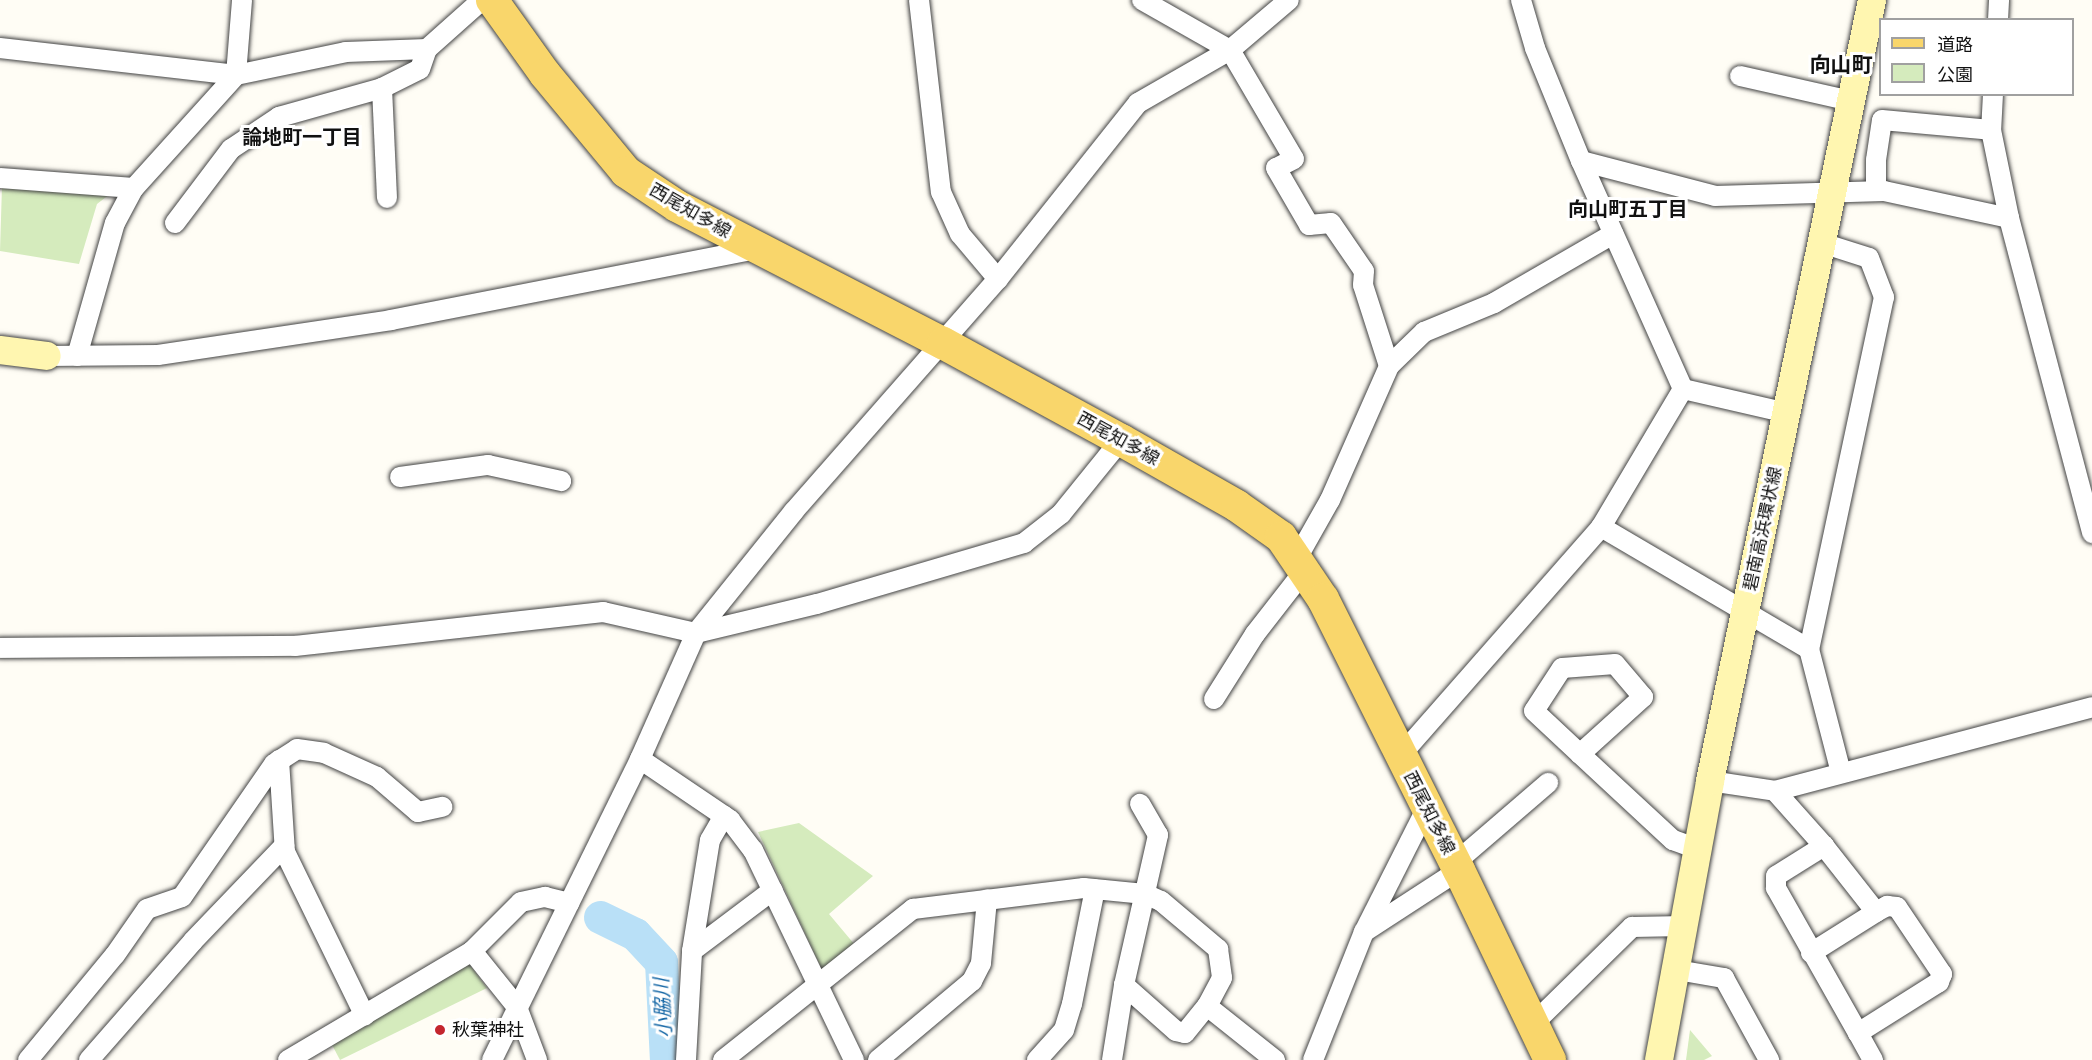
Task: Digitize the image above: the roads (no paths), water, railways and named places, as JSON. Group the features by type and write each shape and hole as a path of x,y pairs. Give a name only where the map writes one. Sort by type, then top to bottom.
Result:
{"main road":[{"name":"西尾知多線","path":"492,0 545,74 626,172 677,207 943,343 1121,440 1258,518 1281,537 1323,599 1457,867 1550,1060"},
{"name":"碧南高浜環状線","path":"1659,1060 1710,781 1872,0"},
{"path":"0,350 47,356"}],"street":[{"path":"77,356 115,223 134,188 236,75 242,0"},
{"path":"175,223 231,149 279,117 382,88 420,69 427,49 482,0"},
{"path":"919,0 941,192 960,234 998,279"},
{"path":"1142,0 1230,50 1294,159 1276,168 1309,225 1330,223 1364,271 1363,285 1389,366"},
{"path":"492,1060 640,759 696,633 795,511 998,279 1138,103 1230,50 1290,0"},
{"path":"1521,0 1535,48 1581,161 1683,389"},
{"path":"1998,18 1999,0"},
{"path":"0,48 236,75 346,52 427,49"},
{"path":"1740,76 1851,101"},
{"path":"382,88 387,198"},
{"path":"1993,96 1991,130 2008,218 2092,533"},
{"path":"1876,191 1876,160 1882,120 1991,130"},
{"path":"1581,161 1716,196 1876,191 2008,218"},
{"path":"0,178 134,188"},
{"path":"1214,699 1300,566 1389,366 1424,332 1494,303 1613,234"},
{"path":"1822,243 1869,258 1884,297 1809,649 1841,773"},
{"path":"47,356 159,355 391,320 757,249"},
{"path":"1683,389 1787,413"},
{"path":"1400,756 1601,527 1683,389"},
{"path":"0,648 295,646 603,612 696,633 817,604 1024,543 1061,514 1121,440"},
{"path":"400,477 488,465 561,481"},
{"path":"1601,527 1809,649"},
{"path":"1581,754 1643,697 1615,664 1562,668 1534,711 1673,840 1698,849"},
{"path":"1710,781 1775,791 2092,707"},
{"path":"28,1060 115,955 147,909 182,897 274,764 297,749 324,753 377,777 418,812 442,807"},
{"path":"640,759 724,816 753,850 854,1060"},
{"path":"279,760 285,852 365,1016"},
{"path":"1364,932 1457,867 1548,783"},
{"path":"1775,791 1824,846 1876,912"},
{"path":"1112,1060 1124,985 1158,835 1140,804"},
{"path":"1313,1060 1364,932 1426,809"},
{"path":"686,1060 692,951 710,840 724,816"},
{"path":"89,1060 193,941 284,846"},
{"path":"1824,846 1776,876 1776,888 1873,1060"},
{"path":"723,1060 913,909 1084,888 1145,894 1161,901 1218,949 1222,978 1207,1006 1185,1033 1176,1031 1124,985"},
{"path":"1036,1060 1064,1030 1072,1004 1095,889"},
{"path":"692,951 773,890"},
{"path":"288,1060 472,951 521,902 545,897 568,903"},
{"path":"878,1060 972,981 981,963 987,899"},
{"path":"1811,952 1887,906 1897,907 1942,974 1939,982 1858,1033"},
{"path":"1533,1024 1632,927 1685,926"},
{"path":"472,951 517,1007 537,1060"},
{"path":"1677,970 1724,978 1769,1060"},
{"path":"1207,1006 1275,1060"}],"waterway":[{"name":"小脇川","path":"600,917 635,934 661,962 666,1060"}],"place":[{"name":"秋葉神社","path":"440,1030"}],"district":[{"name":"向山町","path":"1841,65"},
{"name":"論地町一丁目","path":"302,137"},
{"name":"向山町五丁目","path":"1628,209"}]}
